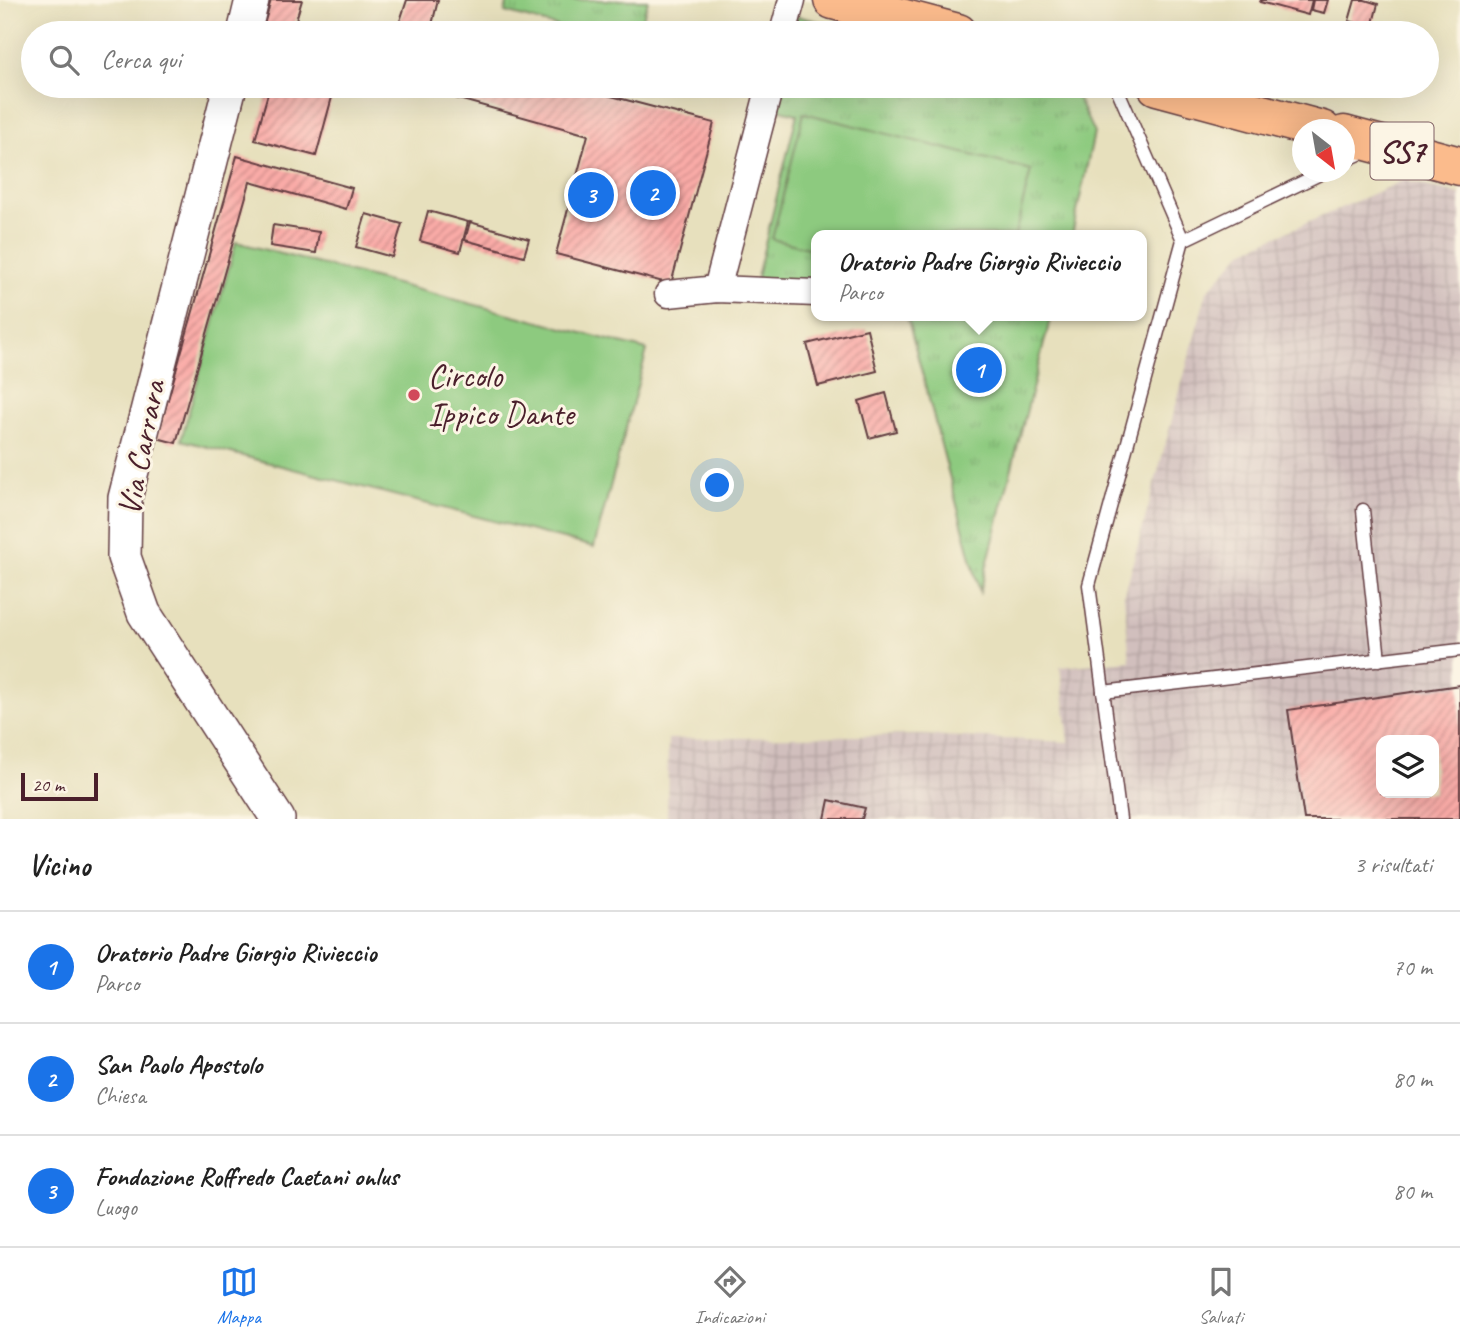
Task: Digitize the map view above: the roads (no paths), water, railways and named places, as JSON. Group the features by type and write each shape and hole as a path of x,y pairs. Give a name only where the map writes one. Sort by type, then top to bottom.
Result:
{"main road":[{"path":"833,0 913,21"},
{"name":"SS7","path":"1202,98 1292,122"},
{"name":"SS7","path":"1362,140 1460,166"}],"street":[{"path":"246,21 252,0"},
{"path":"786,21 792,0"},
{"name":"Via Carrara","path":"227,98 125,498 124,557 144,613 278,819"},
{"path":"717,289 766,98"},
{"path":"668,294 717,289 811,293"}],"lane":[{"path":"1120,819 1089,585 1183,240 1121,98"},
{"path":"1183,240 1303,182"},
{"path":"1363,510 1379,660"},
{"path":"1103,692 1460,650"}],"place":[{"name":"San Paolo Apostolo","path":"653,193"},
{"name":"Fondazione Roffredo Caetani onlus","path":"591,195"},
{"name":"Oratorio Padre Giorgio Rivieccio","path":"979,370"},
{"name":"Circolo Ippico Dante","path":"414,395"}]}
